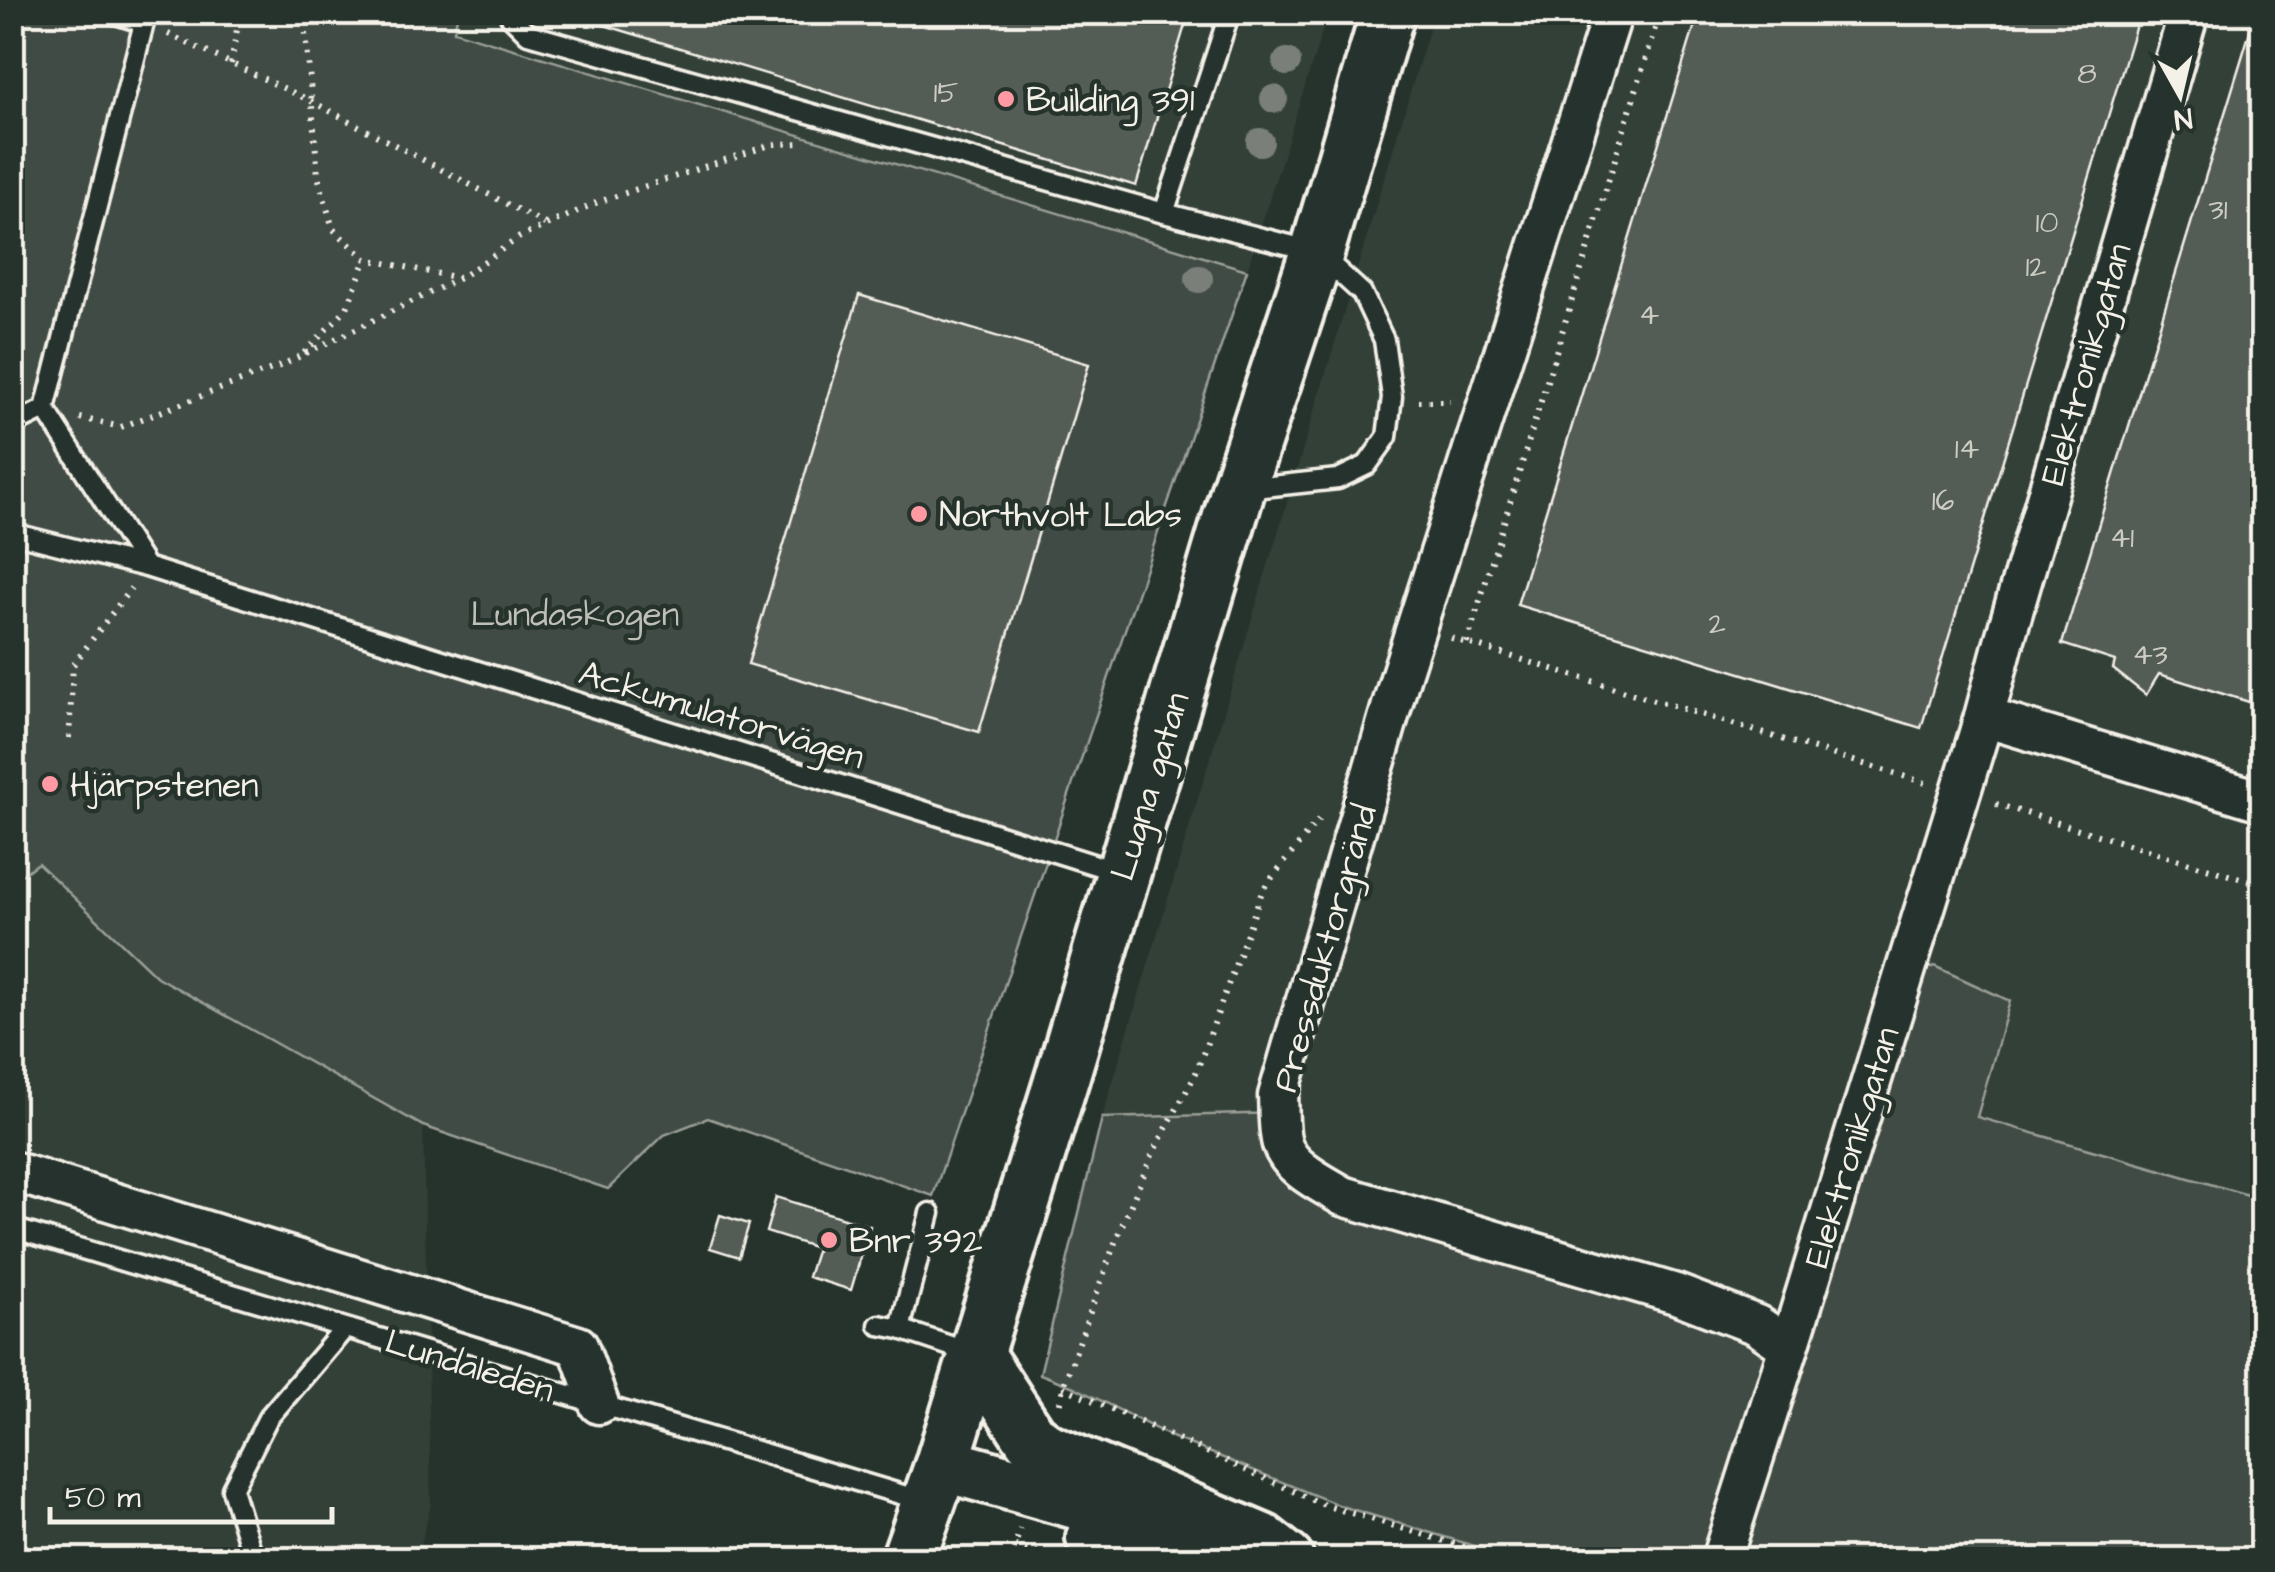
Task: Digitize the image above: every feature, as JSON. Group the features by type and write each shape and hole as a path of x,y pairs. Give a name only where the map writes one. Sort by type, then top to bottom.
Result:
{"main road":[{"name":"Lugna gatan","path":"908,1560 976,1354 1238,490 1317,252 1388,12"},
{"path":"976,1354 1031,1438 1046,1450 1263,1541 1287,1560"},
{"name":"Lundaleden","path":"935,1483 1022,1522 1191,1560"},
{"name":"Lundaleden","path":"935,1483 1275,1560"}],"street":[{"name":"Pressduktorgränd","path":"1613,12 1400,678 1278,1096 1281,1142 1302,1170 1342,1196 1676,1294 1758,1325 1789,1347"},
{"name":"Elektronikgatan","path":"1789,1347 1984,717 2189,12"},
{"path":"1984,717 2262,801"},
{"path":"12,1171 578,1346 599,1404"},
{"path":"1721,1560 1789,1347"}],"lane":[{"path":"110,12 144,23 45,409 146,568"},
{"path":"510,12 528,34 1164,213 1317,252 1362,293 1384,340 1392,398 1388,438 1366,465 1338,479 1238,490"},
{"path":"1164,213 1230,12"},
{"path":"12,425 45,409"},
{"name":"Ackumulatorvägen","path":"12,533 146,568 1123,873"},
{"path":"900,1329 930,1214"},
{"name":"Lundaleden","path":"12,1228 599,1404 935,1483"},
{"path":"879,1325 976,1354"},
{"path":"254,1560 232,1489 268,1418 346,1328"}],"path":[{"path":"232,64 240,12"},
{"path":"304,12 318,176 333,229 366,259 460,278"},
{"path":"1660,12 1467,643 2262,885"},
{"path":"144,23 311,101 546,225"},
{"path":"45,409 121,428 301,356 460,278 520,237 598,202 773,144 813,143"},
{"path":"301,356 347,308 366,259"},
{"path":"1412,401 1452,401"},
{"path":"69,738 73,665 146,568"},
{"path":"1329,806 1263,889 1196,1072 1153,1153 1117,1237 1064,1387 1324,1505 1508,1560"},
{"path":"1011,1560 1015,1546 1061,1560"}],"shaded area":[{"path":"458,12 1328,13 1247,270 453,31"},
{"path":"1434,13 2262,13 2262,1199 1977,1117 2010,1001 1790,1337 1332,1200 1280,1113 1102,1118"},
{"path":"38,863 157,977 423,1126 431,1504 417,1559 13,1559 12,881"}],"green space":[{"name":"Lundaskogen","path":"13,13 458,13 454,31 1247,270 933,1196 708,1118 664,1135 608,1189 423,1126 157,977 38,863 13,881"},
{"path":"1934,966 2010,1001 1977,1117 2262,1199 2262,1559 1518,1559 1341,1506 1172,1437 1040,1374 1102,1118 1280,1113 1292,1158 1791,1337 1903,979"}],"building":[{"name":"Building 391","path":"561,12 1189,12 1136,186"},
{"path":"1699,12 2140,12 1921,728 1517,605"},
{"path":"2256,12 2262,12 2262,706 2159,674 2146,695 2113,669 2115,661 2062,644"},
{"name":"Northvolt Labs","path":"859,295 1089,364 979,732 748,664"},
{"name":"Bnr 392","path":"776,1197 870,1226 851,1290 808,1277 817,1248 766,1232"},
{"path":"720,1215 749,1224 739,1257 710,1248"}],"place":[{"name":"Building 391","path":"1006,99"},
{"name":"Northvolt Labs","path":"919,514"},
{"name":"Hjärpstenen","path":"50,784"},
{"name":"Bnr 392","path":"829,1240"}]}
